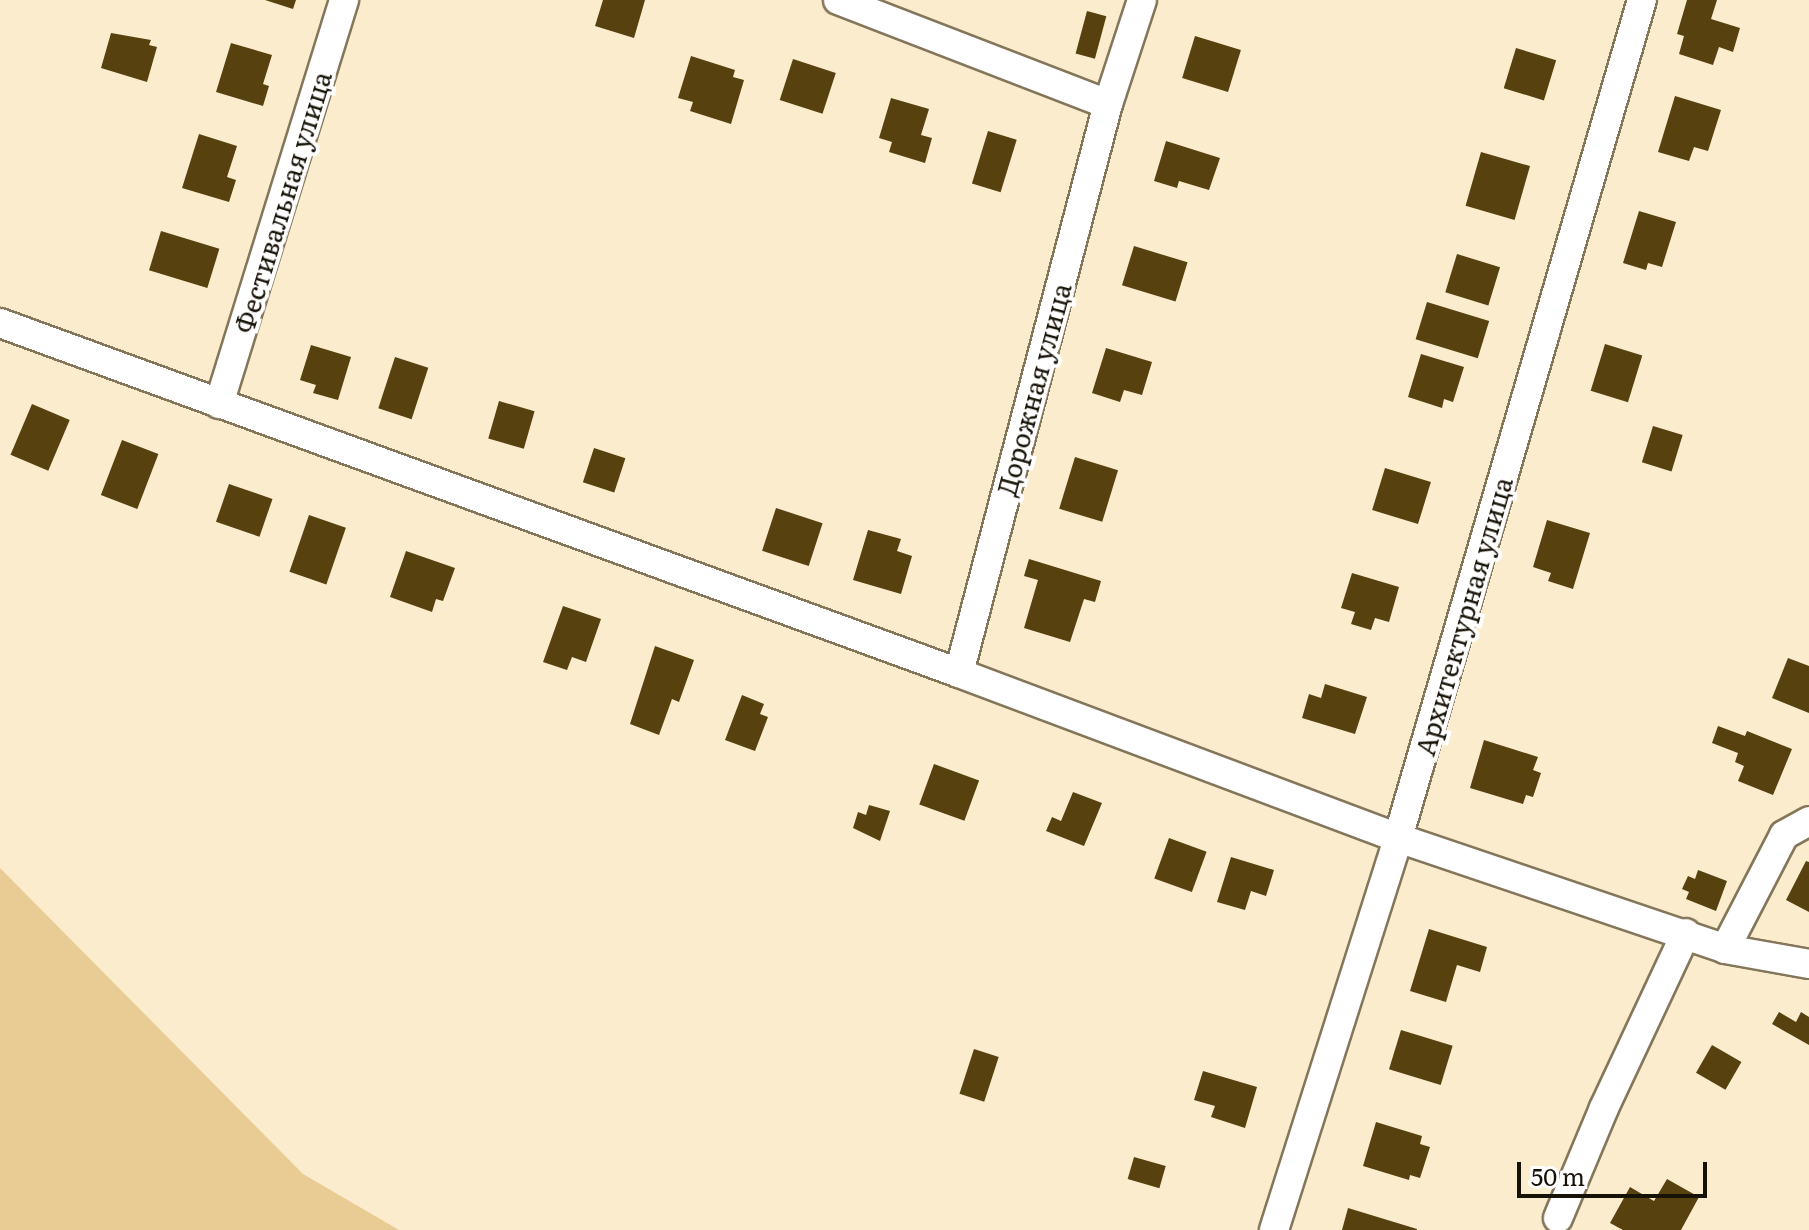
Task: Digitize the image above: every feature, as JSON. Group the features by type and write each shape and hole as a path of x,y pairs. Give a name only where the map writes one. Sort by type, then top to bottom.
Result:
{"street":[{"name":"Фестивальная улица","path":"219,404 344,0"},
{"path":"838,0 1108,104"},
{"name":"Дорожная улица","path":"959,673 1108,104 1142,0"},
{"name":"Архитектурная улица","path":"1274,1230 1398,838 1642,0"},
{"path":"0,323 959,673 1398,838 1686,933 1725,949 1809,964"},
{"path":"1725,949 1784,835 1809,821"},
{"path":"1558,1218 1604,1108 1686,933"}],"shaded area":[{"path":"0,868 303,1174 399,1230 0,1230"}],"building":[{"path":"265,0 296,0 293,9"},
{"path":"603,0 645,0 634,38 595,26"},
{"path":"1687,0 1717,0 1711,19 1740,28 1733,52 1719,47 1713,65 1679,54 1684,36 1677,34"},
{"path":"1087,11 1106,16 1095,59 1076,54"},
{"path":"111,33 151,40 149,45 157,47 147,82 101,68"},
{"path":"1195,36 1241,50 1228,92 1182,78"},
{"path":"231,43 272,55 263,84 269,86 263,106 216,92"},
{"path":"1516,48 1556,60 1544,100 1504,88"},
{"path":"691,56 735,70 733,77 744,80 731,124 690,111 693,102 678,98"},
{"path":"793,59 836,73 823,114 780,100"},
{"path":"1675,96 1721,110 1708,151 1694,147 1689,161 1658,152"},
{"path":"891,98 929,109 921,135 932,138 925,163 889,152 892,142 879,138"},
{"path":"988,131 1017,140 1001,192 972,184"},
{"path":"199,134 237,146 227,177 236,180 229,202 182,188"},
{"path":"1166,141 1220,158 1209,190 1179,181 1177,188 1154,181"},
{"path":"1481,152 1530,166 1515,220 1466,206"},
{"path":"1639,211 1676,222 1662,267 1648,263 1646,270 1623,263"},
{"path":"161,231 219,249 207,288 149,270"},
{"path":"1134,246 1188,262 1176,302 1122,285"},
{"path":"1457,254 1500,267 1488,305 1445,292"},
{"path":"1427,302 1489,321 1478,358 1416,339"},
{"path":"1605,344 1642,355 1628,402 1591,391"},
{"path":"311,345 351,357 338,400 313,393 316,385 300,380"},
{"path":"1106,348 1152,362 1142,395 1124,390 1120,402 1092,393"},
{"path":"1421,354 1464,367 1453,402 1444,399 1442,408 1408,397"},
{"path":"395,357 428,368 412,419 378,408"},
{"path":"499,401 535,411 524,449 488,438"},
{"path":"32,404 70,420 48,471 11,455"},
{"path":"1653,426 1683,435 1672,471 1642,462"},
{"path":"122,440 158,454 137,509 101,495"},
{"path":"594,448 625,458 614,492 583,482"},
{"path":"1075,457 1118,470 1102,522 1059,509"},
{"path":"1385,468 1431,482 1418,524 1372,510"},
{"path":"229,484 272,499 259,537 216,522"},
{"path":"776,508 823,523 809,566 762,551"},
{"path":"309,515 346,528 326,584 289,572"},
{"path":"1547,520 1590,533 1573,589 1548,581 1551,573 1533,567"},
{"path":"868,530 901,539 897,551 912,556 901,594 853,580"},
{"path":"406,551 455,568 443,601 436,599 432,612 390,597"},
{"path":"1029,559 1101,581 1095,602 1084,599 1070,642 1024,628 1038,580 1024,576"},
{"path":"1352,573 1399,587 1389,622 1375,618 1371,630 1351,624 1355,612 1341,608"},
{"path":"563,606 601,619 586,662 572,657 567,670 543,662"},
{"path":"655,646 694,660 679,702 672,699 659,735 630,724"},
{"path":"1788,658 1809,666 1809,713 1772,698"},
{"path":"1325,684 1367,697 1355,734 1302,718 1309,694 1321,698"},
{"path":"742,695 764,704 760,714 768,717 755,751 725,740"},
{"path":"1718,726 1745,736 1747,731 1792,749 1773,795 1738,781 1744,766 1735,762 1738,753 1712,743"},
{"path":"1484,740 1538,757 1533,770 1541,773 1533,797 1526,795 1523,804 1470,788"},
{"path":"934,764 979,780 964,821 919,804"},
{"path":"1073,792 1102,803 1084,846 1046,831 1052,817 1061,821"},
{"path":"869,805 890,811 880,841 853,828 858,812 866,815"},
{"path":"1169,838 1207,852 1192,892 1154,878"},
{"path":"1231,857 1274,870 1266,896 1251,891 1245,910 1217,902"},
{"path":"1806,861 1809,862 1809,912 1786,900"},
{"path":"1698,870 1727,881 1716,911 1686,899 1689,892 1682,889 1688,876 1695,879"},
{"path":"1429,929 1487,947 1480,972 1457,965 1446,1002 1410,991"},
{"path":"1779,1012 1796,1022 1801,1012 1809,1017 1809,1045 1772,1024"},
{"path":"1401,1030 1453,1046 1441,1085 1389,1069"},
{"path":"1712,1045 1741,1062 1725,1090 1696,1073"},
{"path":"974,1049 999,1057 984,1102 959,1094"},
{"path":"1203,1071 1257,1087 1245,1128 1211,1117 1215,1106 1194,1100"},
{"path":"1376,1122 1422,1136 1420,1144 1430,1147 1420,1178 1410,1175 1409,1180 1363,1166"},
{"path":"1134,1157 1166,1166 1159,1188 1128,1179"},
{"path":"1667,1179 1699,1197 1681,1230 1623,1230 1610,1223 1630,1187 1654,1201"},
{"path":"1348,1208 1417,1229 1417,1230 1342,1230"}]}
